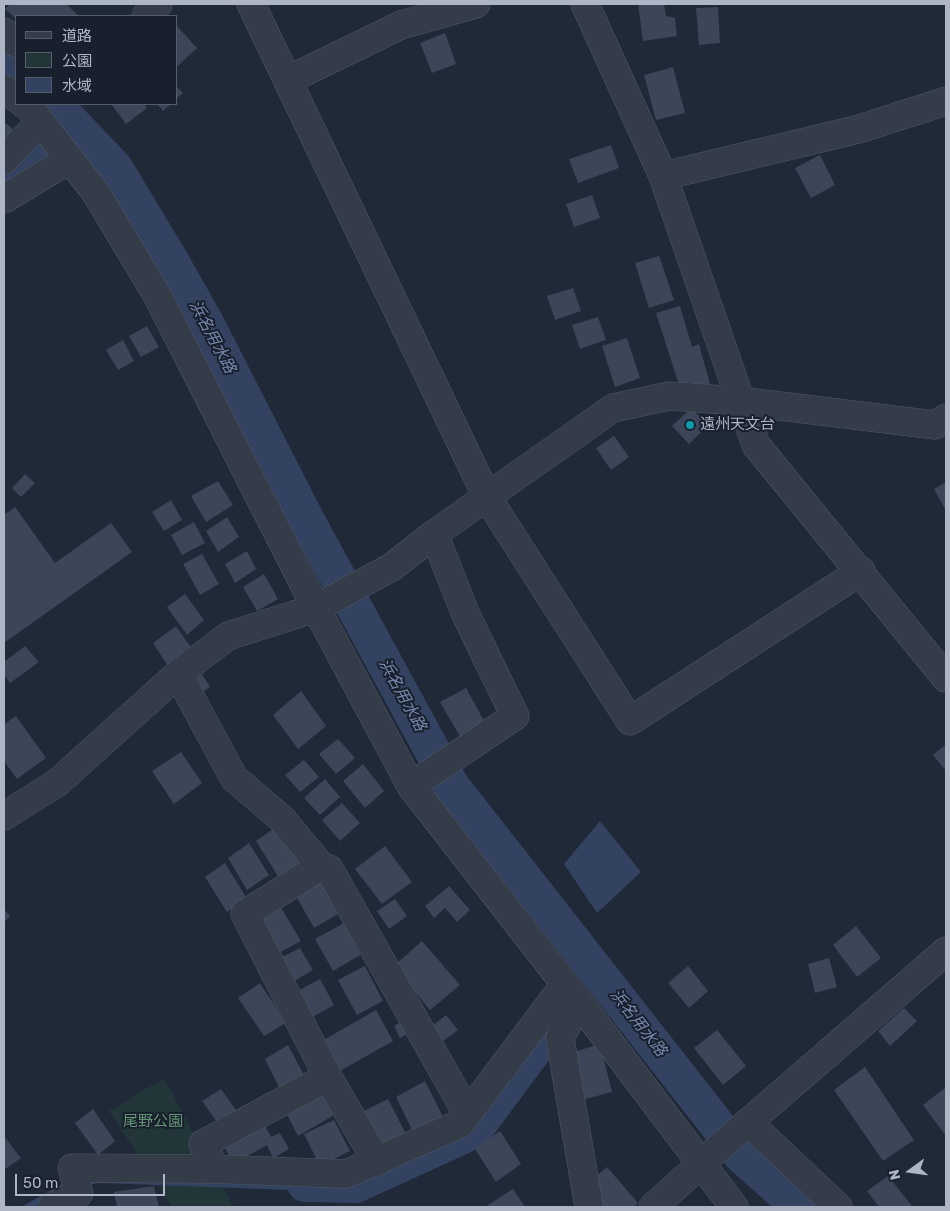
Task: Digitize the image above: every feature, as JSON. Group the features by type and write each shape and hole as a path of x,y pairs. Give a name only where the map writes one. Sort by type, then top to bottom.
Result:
{"street":[{"path":"147,15 158,4"},
{"path":"252,4 488,497 630,721 861,571"},
{"path":"288,80 401,25 476,4"},
{"path":"585,4 663,176 739,401 756,445 861,571 946,678"},
{"path":"4,32 15,42"},
{"path":"4,89 15,97"},
{"path":"663,176 859,129 946,101"},
{"path":"4,160 32,113 96,193 157,295 320,605 419,780 572,993 707,1158 734,1207"},
{"path":"4,199 70,159"},
{"path":"4,816 58,783 178,674 228,636 320,605 392,567 434,534 614,408 669,396 739,401 935,425 946,418"},
{"path":"419,780 457,757 515,716 466,615 434,534"},
{"path":"178,674 234,778 282,819 320,866 329,869 467,1113"},
{"path":"320,866 245,914 328,1077 376,1162"},
{"path":"653,1207 748,1122 946,951"},
{"path":"52,1207 76,1180 215,1169 346,1174 376,1162 460,1124 467,1113 572,993"},
{"path":"572,993 560,1038 589,1207"},
{"path":"215,1169 203,1144 328,1077"},
{"path":"748,1122 838,1207"}],"green space":[{"name":"尾野公園","path":"164,1078 232,1207 172,1207 109,1111"}],"water":[{"path":"600,821 641,872 597,913 564,864"},
{"path":"90,1169 344,1177 344,1192 100,1183 72,1187 33,1207 21,1207"}],"building":[{"path":"10,4 66,4 78,15 15,15 15,18 5,9"},
{"path":"638,4 664,4 666,16 675,18 677,36 643,41"},
{"path":"718,7 720,43 699,45 696,8"},
{"path":"178,27 197,48 178,66"},
{"path":"445,33 456,64 432,73 420,43"},
{"path":"673,67 685,113 656,120 644,75"},
{"path":"178,88 183,93 178,97"},
{"path":"112,105 145,105 147,108 126,124"},
{"path":"158,105 170,105 163,111"},
{"path":"4,122 13,129 4,142"},
{"path":"611,145 619,168 578,183 569,159"},
{"path":"820,155 835,185 811,198 795,168"},
{"path":"592,195 600,218 574,227 566,204"},
{"path":"659,256 674,300 649,308 635,263"},
{"path":"573,288 581,311 555,320 547,296"},
{"path":"680,306 692,347 699,344 711,388 693,394 690,382 679,385 656,313"},
{"path":"598,317 606,340 580,349 572,325"},
{"path":"147,326 159,347 141,357 129,336"},
{"path":"627,338 640,378 615,387 602,346"},
{"path":"123,340 134,361 118,370 106,350"},
{"name":"遠州天文台","path":"691,408 708,425 689,444 672,426"},
{"path":"614,436 629,457 611,470 596,448"},
{"path":"25,474 35,483 21,497 12,488"},
{"path":"218,481 233,505 206,522 191,496"},
{"path":"946,482 946,511 934,489"},
{"path":"171,500 182,520 164,531 152,512"},
{"path":"15,507 55,563 111,523 132,552 4,643 4,515"},
{"path":"227,517 239,537 218,552 206,531"},
{"path":"194,522 205,543 182,555 171,535"},
{"path":"247,551 256,569 235,583 225,564"},
{"path":"202,554 219,584 200,595 183,564"},
{"path":"264,574 278,599 257,611 243,587"},
{"path":"185,594 204,620 187,635 167,607"},
{"path":"176,626 192,649 168,666 153,643"},
{"path":"25,646 39,662 10,683 4,675 4,662"},
{"path":"202,674 210,687 198,695 190,682"},
{"path":"466,688 487,726 462,740 440,702"},
{"path":"301,691 326,726 298,749 273,715"},
{"path":"16,716 46,758 17,779 4,761 4,724"},
{"path":"338,739 355,758 336,774 319,754"},
{"path":"946,744 946,771 933,755"},
{"path":"181,752 202,783 174,804 152,771"},
{"path":"304,760 319,777 300,792 285,775"},
{"path":"363,764 384,791 365,808 343,781"},
{"path":"325,779 340,797 320,815 304,798"},
{"path":"342,803 360,823 340,841 322,820"},
{"path":"279,825 303,862 279,878 256,841"},
{"path":"249,843 269,875 247,890 228,858"},
{"path":"385,846 412,882 382,904 355,869"},
{"path":"225,863 247,899 227,912 205,877"},
{"path":"320,880 338,914 314,928 296,896"},
{"path":"449,886 470,910 457,922 445,908 434,918 425,906"},
{"path":"395,899 407,916 389,929 377,911"},
{"path":"279,904 301,941 275,955 255,918"},
{"path":"4,909 10,916 4,922"},
{"path":"344,923 362,954 333,971 315,939"},
{"path":"856,926 881,958 857,977 833,945"},
{"path":"422,941 460,985 430,1010 394,966"},
{"path":"300,948 313,970 289,984 276,960"},
{"path":"829,958 837,987 815,993 808,964"},
{"path":"365,966 383,1001 357,1015 338,980"},
{"path":"688,966 708,991 689,1008 668,983"},
{"path":"320,979 334,1005 307,1020 294,993"},
{"path":"260,983 286,1023 264,1036 238,998"},
{"path":"904,1008 917,1021 890,1046 878,1031"},
{"path":"376,1010 393,1041 338,1072 322,1041"},
{"path":"446,1015 458,1030 442,1042 431,1027"},
{"path":"406,1019 413,1031 400,1038 394,1026"},
{"path":"717,1030 746,1066 723,1085 694,1048"},
{"path":"600,1044 612,1092 578,1101 567,1054"},
{"path":"288,1045 304,1075 280,1089 265,1059"},
{"path":"865,1067 914,1140 883,1161 834,1090"},
{"path":"425,1081 443,1117 413,1132 396,1097"},
{"path":"329,1085 343,1110 298,1136 284,1109"},
{"path":"946,1087 946,1136 923,1105"},
{"path":"221,1089 238,1113 219,1125 202,1101"},
{"path":"388,1099 406,1134 378,1148 360,1113"},
{"path":"93,1109 115,1141 98,1155 75,1123"},
{"path":"262,1120 271,1137 280,1133 289,1149 273,1158 267,1145 233,1164 222,1142"},
{"path":"334,1120 350,1151 320,1166 304,1134"},
{"path":"500,1131 521,1164 496,1182 475,1149"},
{"path":"4,1136 21,1158 4,1170"},
{"path":"607,1167 638,1203 634,1207 604,1207 595,1196 600,1191 592,1180"},
{"path":"888,1176 913,1207 879,1207 867,1191"},
{"path":"154,1186 159,1207 117,1207 114,1192"},
{"path":"513,1189 525,1207 490,1207 488,1205"}],"waterway":[{"path":"4,57 15,66"},
{"name":"浜名用水路","path":"55,105 115,168 168,256 206,323 304,515 451,785 740,1154 799,1207"},
{"path":"62,112 70,105"},
{"path":"4,188 50,153"},
{"path":"305,1184 356,1185 474,1131 568,1004"}],"place":[{"name":"遠州天文台","path":"690,425"}]}
